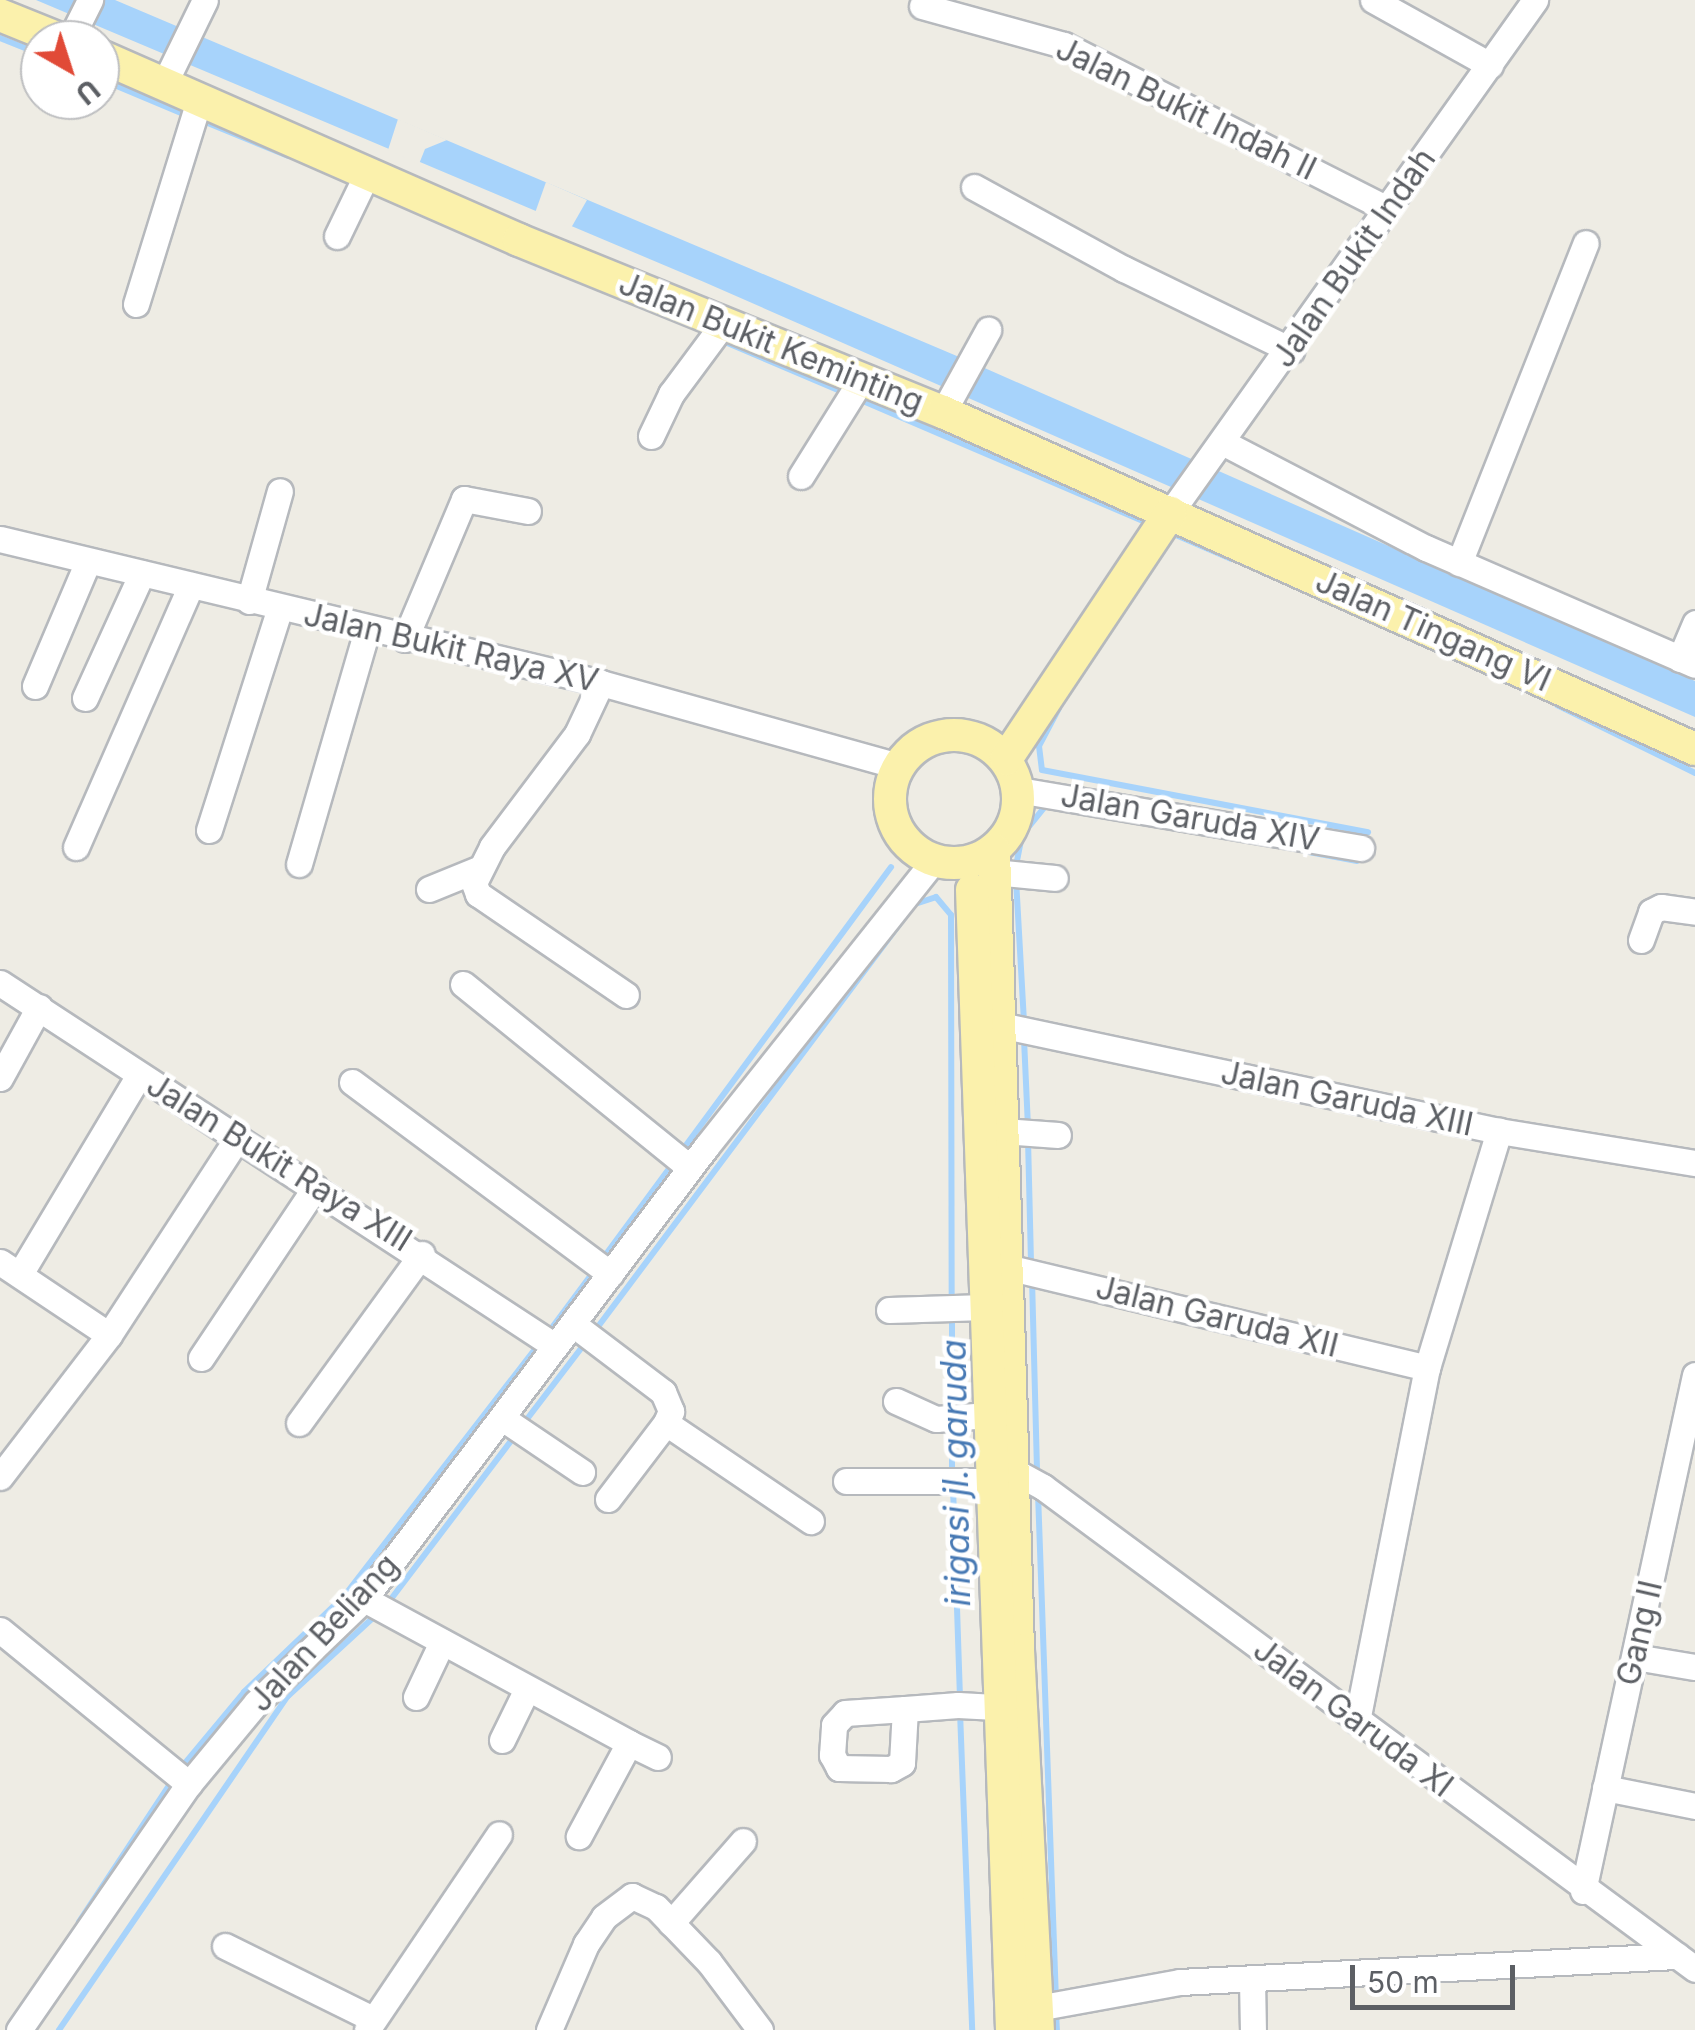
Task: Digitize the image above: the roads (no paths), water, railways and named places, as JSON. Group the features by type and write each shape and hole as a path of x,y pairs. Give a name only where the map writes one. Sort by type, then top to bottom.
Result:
{"main road":[{"path":"0,15 38,20"},
{"name":"Jalan Bukit Keminting","path":"120,61 171,72 198,102 723,324 861,380 949,402 1178,504"},
{"path":"1012,774 1178,504"},
{"name":"Jalan Tingang VI","path":"1178,504 1695,749"},
{"path":"986,861 934,860 914,850 894,822 890,799 899,766 931,739 958,734 984,742 1012,774 1017,816 986,861 960,1310 964,1418 979,1474 1007,1649 1038,2019"},
{"path":"979,1474 1008,1266 1000,1025 986,861"},
{"path":"1007,1649 974,1706 1012,2030"}],"street":[{"path":"171,72 205,0"},
{"path":"1373,0 1490,64"},
{"name":"Jalan Bukit Indah","path":"1178,504 1291,350 1535,0"},
{"name":"Jalan Bukit Indah II","path":"922,6 1064,45 1387,209"},
{"path":"136,304 198,102"},
{"path":"337,236 366,174"},
{"path":"974,186 1124,270 1291,350"},
{"path":"1459,563 1586,243"},
{"path":"651,436 671,394 723,324"},
{"path":"949,402 988,330"},
{"path":"801,476 861,380"},
{"path":"1224,442 1459,563 1688,662 1695,623"},
{"path":"248,601 280,491"},
{"path":"405,638 464,499 528,512"},
{"name":"Jalan Bukit Raya XV","path":"0,539 601,683 899,766"},
{"path":"36,686 88,560"},
{"path":"85,698 142,573"},
{"path":"76,846 191,585"},
{"path":"210,830 280,608"},
{"path":"300,864 367,630"},
{"path":"429,888 478,869 578,734 601,683"},
{"name":"Jalan Garuda XIV","path":"1012,774 1361,848"},
{"name":"Jalan Beliang","path":"19,2030 188,1784 256,1703 364,1599 505,1420 555,1346 690,1168 934,860"},
{"path":"986,861 1055,878"},
{"path":"478,869 478,894 626,995"},
{"path":"1640,940 1651,912 1660,907 1695,912"},
{"name":"Jalan Bukit Raya XIII","path":"0,983 422,1254 555,1346"},
{"path":"463,984 690,1168"},
{"path":"0,1078 39,1007"},
{"name":"Jalan Garuda XIII","path":"1000,1025 1498,1132 1695,1163"},
{"path":"109,1335 10,1268 139,1074"},
{"path":"352,1082 611,1274"},
{"path":"1003,1131 1058,1135"},
{"path":"1358,1722 1427,1368 1498,1132"},
{"path":"0,1477 109,1335 238,1138"},
{"path":"201,1358 315,1188"},
{"path":"299,1423 422,1254"},
{"name":"Jalan Garuda XII","path":"1008,1266 1427,1368"},
{"path":"889,1310 960,1310"},
{"path":"573,1324 663,1392 671,1411 608,1499"},
{"name":"Gang II","path":"1583,1891 1690,1429 1695,1375"},
{"path":"896,1401 964,1418"},
{"path":"505,1420 582,1472"},
{"path":"666,1423 811,1521"},
{"path":"846,1481 979,1474"},
{"name":"Jalan Garuda XI","path":"979,1474 1358,1722 1633,1928 1689,1957"},
{"path":"364,1599 658,1757"},
{"path":"0,1630 188,1784"},
{"path":"416,1696 442,1642"},
{"path":"1635,1657 1695,1667"},
{"path":"502,1740 528,1688"},
{"path":"905,1709 974,1706"},
{"path":"580,1836 629,1743"},
{"path":"1606,1788 1695,1806"},
{"path":"225,1946 370,2025 499,1834"},
{"path":"671,1923 743,1841"},
{"path":"549,2030 586,1944 620,1903 638,1897 671,1923 735,1990 760,2030"},
{"path":"1038,2019 1154,1986 1689,1957"},
{"path":"1252,1980 1254,2030"}],"water":[{"path":"36,0 115,0 971,362 1695,681 1695,717 704,282 120,35 120,20 83,20"}],"waterway":[{"path":"0,38 20,46"},
{"path":"120,87 186,115"},
{"path":"198,119 288,156"},
{"path":"718,339 845,393"},
{"path":"856,398 1153,525"},
{"path":"1169,532 1231,559"},
{"path":"1557,705 1695,773"},
{"path":"1059,708 1039,746 1042,770 1368,832"},
{"path":"1016,866 1022,835 1047,804"},
{"path":"1309,852 1357,861"},
{"path":"681,1152 891,867"},
{"path":"1016,879 1024,1021"},
{"name":"irigasi jl. garuda","path":"915,904 936,897 951,915 952,1304"},
{"path":"594,1332 907,914"},
{"path":"1024,1039 1028,1126"},
{"path":"1028,1139 1031,1266"},
{"path":"601,1261 674,1162"},
{"path":"548,1333 594,1271"},
{"path":"1032,1279 1037,1476"},
{"name":"irigasi jl. garuda","path":"952,1317 952,1409"},
{"path":"524,1423 586,1342"},
{"path":"181,1768 244,1692 345,1595 540,1343"},
{"name":"irigasi jl. garuda","path":"952,1422 952,1474"},
{"path":"388,1603 517,1433"},
{"name":"irigasi jl. garuda","path":"953,1487 960,1699"},
{"path":"1038,1493 1056,2001"},
{"path":"59,2030 288,1696 376,1615"},
{"name":"irigasi jl. garuda","path":"960,1712 972,2030"},
{"path":"79,1922 174,1778"},
{"path":"1056,2013 1057,2030"}]}
